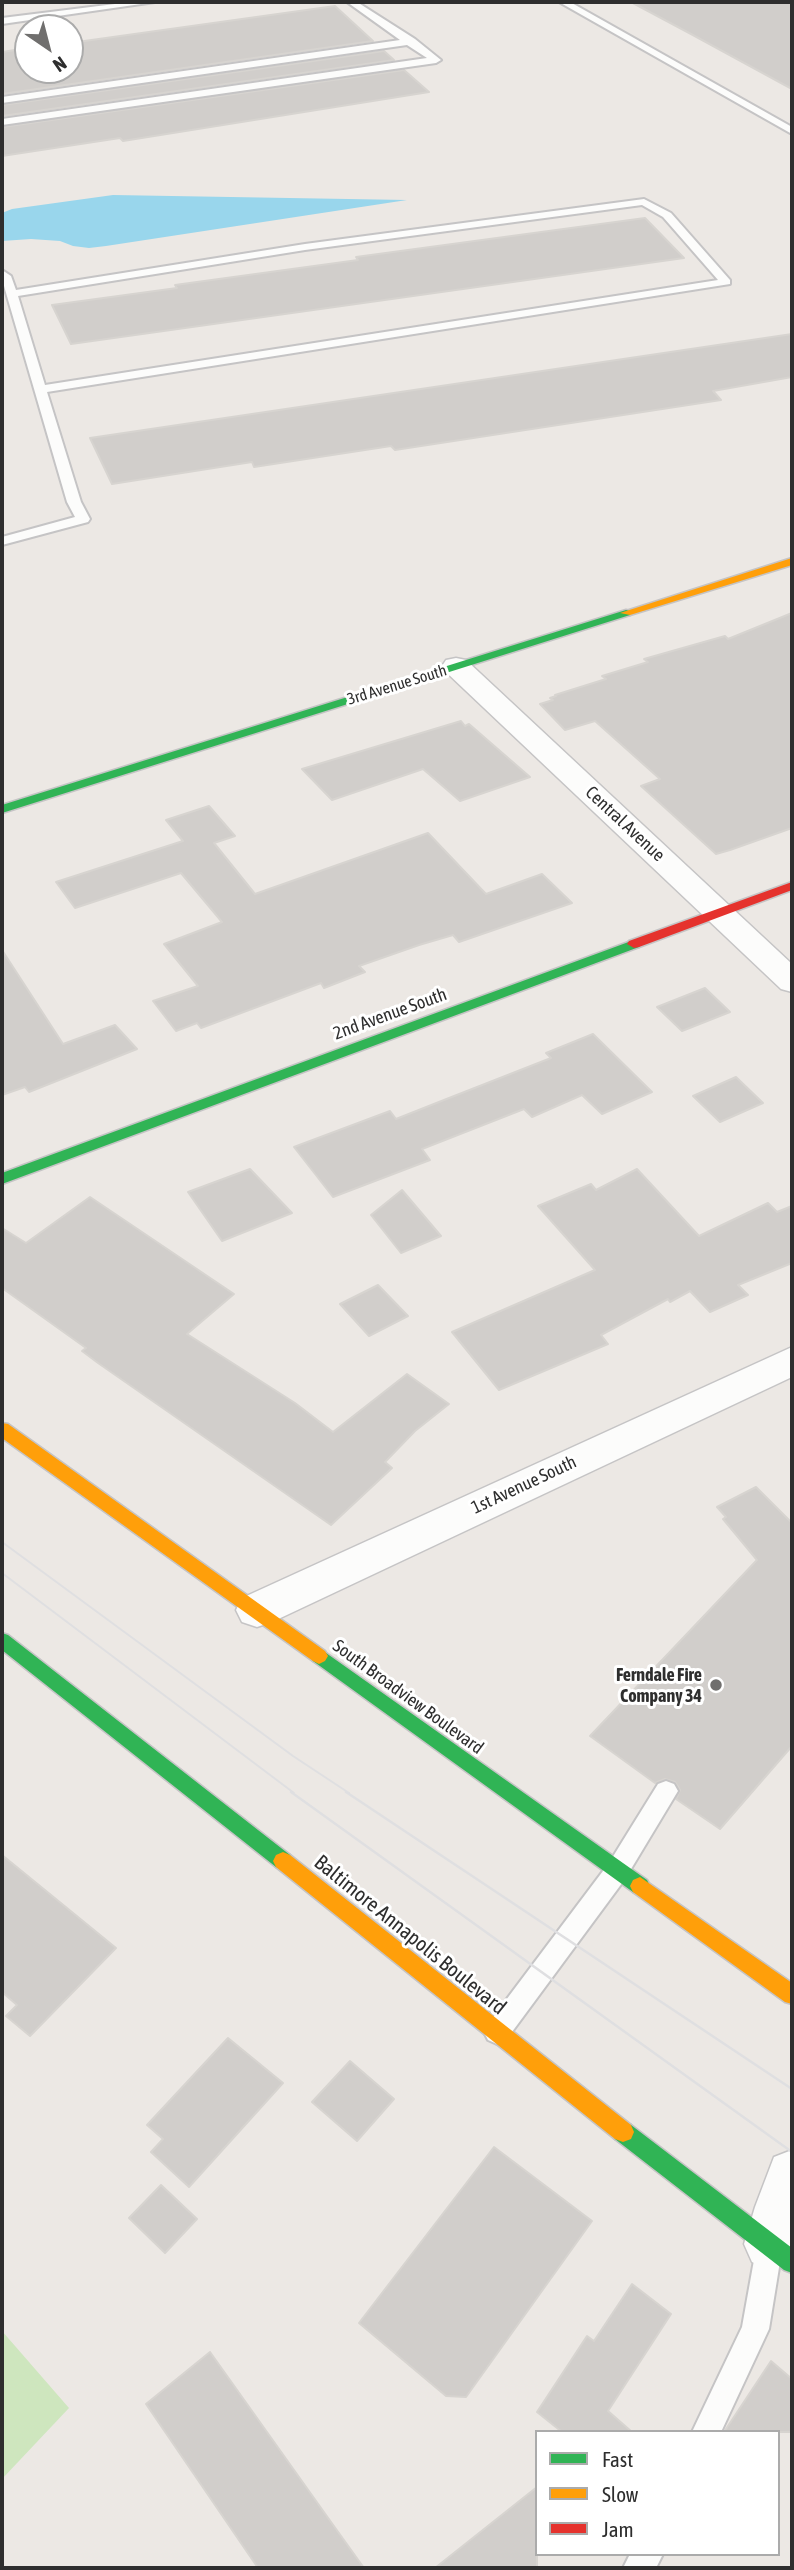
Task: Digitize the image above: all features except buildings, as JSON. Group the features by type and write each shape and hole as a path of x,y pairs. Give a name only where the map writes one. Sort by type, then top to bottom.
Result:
{"street":[{"name":"3rd Avenue South","path":"2,809 792,561"},
{"name":"Central Avenue","path":"456,666 792,982"},
{"name":"2nd Avenue South","path":"2,1179 792,886"},
{"name":"1st Avenue South","path":"257,1610 792,1361"},
{"name":"South Broadview Boulevard","path":"2,1429 792,1994"},
{"name":"Baltimore Annapolis Boulevard","path":"2,1640 629,2137 781,2253"},
{"path":"781,2253 780,2207 792,2175"}],"lane":[{"path":"2,21 150,2"},
{"path":"2,122 436,60 412,41 351,2"},
{"path":"564,2 792,131"},
{"path":"2,100 412,41"},
{"path":"12,294 305,247 644,202 667,215 726,282 40,389"},
{"path":"2,273 7,278 74,502 83,519 2,541"},
{"path":"497,2032 617,1871 666,1791"},
{"path":"707,2430 755,2329 781,2253"}],"green space":[{"path":"2,2331 69,2408 2,2479"}],"water":[{"path":"113,195 407,200 89,248 60,241 2,241 2,213 12,209"}],"tram line":[{"path":"2,1542 293,1756 349,1793"},
{"path":"2,1573 294,1793"},
{"path":"291,1792 792,2152"},
{"path":"346,1792 792,2089"}],"traffic: fast":[{"path":"2,809 626,613"},
{"path":"2,1179 634,944"},
{"path":"2,1640 283,1861"},
{"path":"319,1656 640,1886"},
{"path":"623,2132 792,2262"}],"traffic: slow":[{"path":"626,613 792,561"},
{"path":"2,1429 319,1656"},
{"path":"283,1861 623,2132"},
{"path":"640,1886 792,1995"}],"traffic: jam":[{"path":"634,944 792,886"}],"place":[{"name":"Ferndale Fire Company 34","path":"716,1685"}]}
